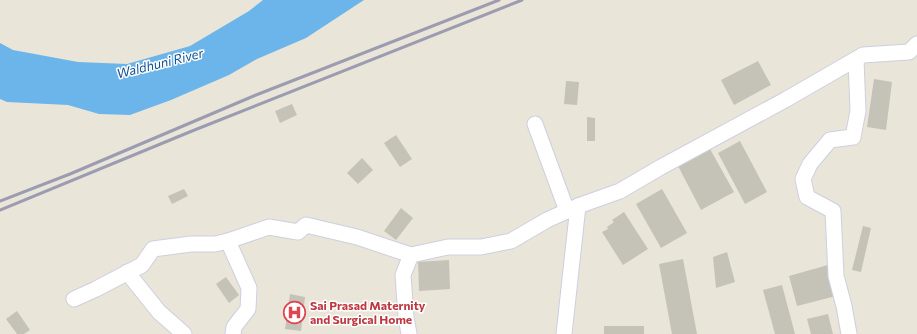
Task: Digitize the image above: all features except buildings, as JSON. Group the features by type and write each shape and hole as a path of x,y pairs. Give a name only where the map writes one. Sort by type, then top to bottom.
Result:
{"street":[{"path":"74,299 142,265 153,249 191,244 215,244 269,227 298,232 306,225 357,237 411,255 448,247 481,247 511,241 547,220 572,208 620,191 864,55 909,52 917,44"},
{"path":"849,334 844,306 836,276 833,211 807,197 803,179 810,164 830,140 853,137 858,111 856,59"},
{"path":"535,124 572,208 564,334"},
{"path":"228,241 249,288 248,309 234,326 233,334"},
{"path":"409,334 406,317 403,275 411,255"},
{"path":"127,272 159,312 184,334"}],"water":[{"name":"Waldhuni River","path":"263,0 364,0 306,38 257,59 229,75 171,100 130,115 99,114 68,105 7,102 0,99 0,43 13,50 78,62 127,64 190,46 249,11"}],"railway":[{"path":"0,201 70,174 256,95 499,0"},
{"path":"0,210 192,131 522,0"}],"place":[{"name":"Sai Prasad Maternity and Surgical Home","path":"295,312"}]}
